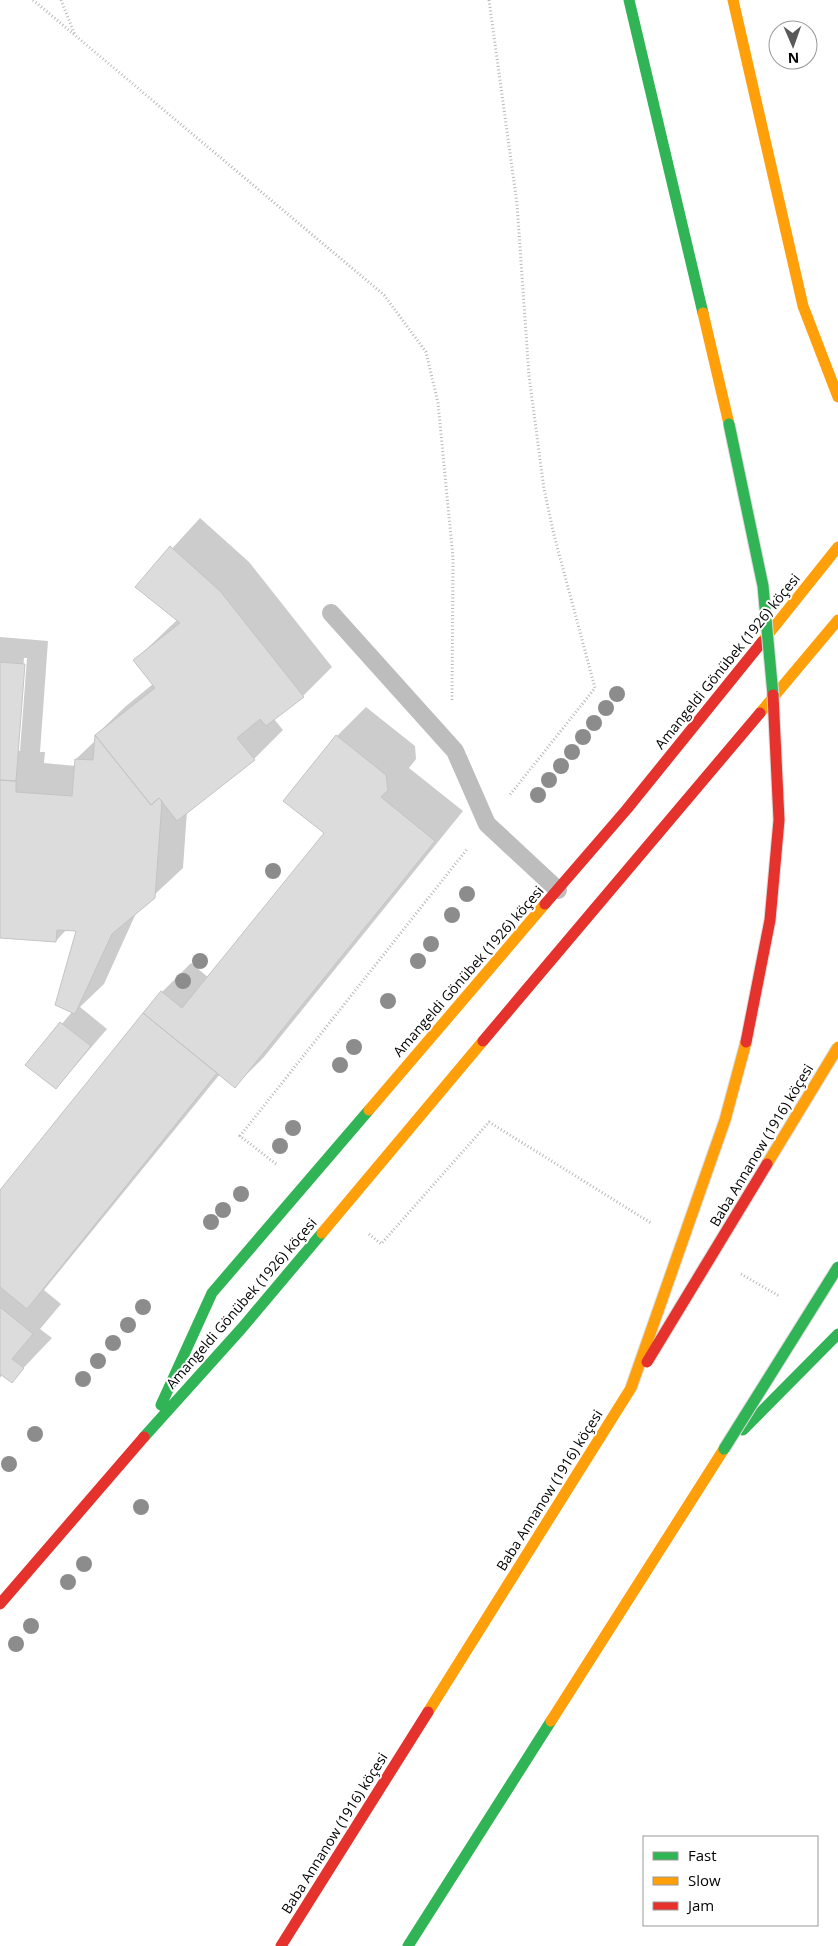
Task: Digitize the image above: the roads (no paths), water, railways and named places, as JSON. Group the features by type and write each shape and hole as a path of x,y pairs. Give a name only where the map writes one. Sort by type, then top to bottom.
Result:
{"main road":[{"path":"629,0 729,424 762,586 775,720 780,820 770,920 751,1025 724,1120 631,1388"},
{"path":"733,0 803,306 838,397"},
{"name":"Amangeldi Gönübek (1926) köçesi","path":"148,1432 212,1293 627,809 838,546"},
{"name":"Amangeldi Gönübek (1926) köçesi","path":"0,1604 148,1432 260,1306 838,620"},
{"name":"Baba Annanow (1916) köçesi","path":"280,1946 631,1388 838,1047"},
{"path":"408,1946 838,1267"},
{"path":"724,1449 838,1334"}],"lane":[{"path":"332,613 451,746 487,824 558,890"}]}
